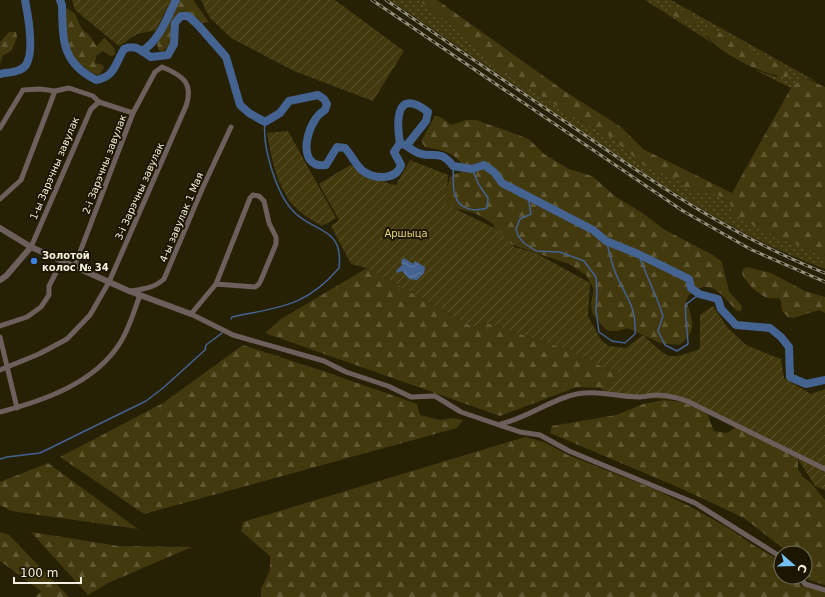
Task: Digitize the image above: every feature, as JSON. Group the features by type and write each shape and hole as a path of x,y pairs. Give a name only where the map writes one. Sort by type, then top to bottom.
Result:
{"street":[{"name":"3-і Зарэчны завулак","path":"0,370 39,354 67,339 90,315 108,282 189,98 188,87 184,80 173,71 162,66 155,72"},
{"name":"2-і Зарэчны завулак","path":"75,265 133,112 155,72"},
{"path":"0,128 23,90 40,89 55,91 69,88 93,96 99,102 133,112"},
{"path":"0,199 21,180 55,91"},
{"name":"1-ы Зарэчны завулак","path":"0,280 6,276 31,247 91,110 99,102"},
{"name":"4-ы завулак 1 Мая","path":"129,291 147,289 157,285 164,279 203,187 231,127"},
{"path":"191,314 216,284 250,198 253,195 258,196 264,201 269,223 276,237 276,244 261,280 255,287 216,284"},
{"path":"0,228 31,247 75,265 129,291 191,314 233,335 324,361 346,372 388,386 411,397 435,396 461,412 520,432 540,435 569,451 695,503 773,552"},
{"path":"0,326 26,317 41,307 49,296 49,286 62,260"},
{"path":"0,412 38,402 86,377 105,363 120,343 132,319 140,295"},
{"path":"0,337 17,408"},
{"path":"500,425 516,420 568,396 577,394 608,392 639,397 659,395 671,396 687,401 825,469"},
{"path":"808,585 825,590"}],"green space":[{"path":"72,0 168,0 168,5 156,30 137,34 119,46 75,10"},
{"path":"168,0 193,0 209,22 203,23 191,14 181,11 174,21 172,39 169,46 161,52 158,49 157,44"},
{"path":"201,0 335,0 404,51 373,101 294,71 231,38 210,18"},
{"path":"390,0 418,0 445,20 500,69 569,114 609,136 646,167 679,179 685,188 716,194 772,235 825,256 825,269 761,241 670,190"},
{"path":"418,0 437,0 566,92 621,127 643,149 732,193 791,88 803,77 825,87 825,256 772,235 732,214 731,205 716,194 684,188 678,179 646,167 609,136 569,114 500,69 445,20"},
{"path":"645,0 671,0 817,82 803,77 791,88 755,70 777,77 780,63 766,61 755,54 747,45 706,36 712,43"},
{"path":"67,8 75,14 82,29 89,35 97,46 105,38 115,49 115,55 110,56 103,51 96,56 95,63 103,65 104,68 99,75 92,73 77,60 70,48 65,11"},
{"path":"678,8 697,17 700,23 695,25 669,14 669,10"},
{"path":"709,29 744,43 765,59 780,63 789,73 787,77 767,73 741,62 718,47 709,39 705,32"},
{"path":"9,32 16,32 17,37 12,50 3,56 0,64 0,42"},
{"path":"435,116 440,117 451,125 466,120 476,120 521,136 530,140 544,154 569,169 592,176 616,197 641,212 665,230 713,255 722,262 729,292 742,306 741,311 737,311 721,294 715,290 709,287 703,287 688,296 686,301 691,314 692,325 689,335 679,345 660,343 628,328 617,331 609,331 605,329 592,313 591,303 594,289 586,275 569,264 501,241 494,229 494,225 476,214 454,208 440,207 436,204 447,188 450,178 453,175 463,171 464,167 452,155 447,152 425,147 421,141"},
{"path":"288,131 336,218 322,226 303,214 290,202 276,174 267,133"},
{"name":"Аршыца","path":"410,160 448,175 446,204 498,230 514,247 536,253 590,283 588,316 601,340 609,346 626,348 643,335 668,356 680,355 700,349 700,315 713,306 727,327 746,345 781,359 784,378 811,394 825,389 825,490 815,486 797,457 690,401 607,395 601,388 618,377 618,372 603,367 569,350 487,323 473,327 367,268 351,264 331,226 339,220 319,184 350,165 390,184 396,185"},
{"path":"747,267 771,273 805,291 825,297 825,313 819,310 793,318 788,317 782,311 781,301 779,298 765,297 753,289 746,281 742,274 743,269"},
{"path":"367,268 473,327 487,323 569,350 603,367 618,372 619,377 601,388 577,387 500,416 265,333 281,319"},
{"path":"243,345 417,404 420,415 440,420 453,418 463,420 457,428 144,514 60,457 163,403"},
{"path":"664,400 684,402 707,413 714,431 727,433 736,427 798,457 798,469 803,477 812,484 825,500 825,585 813,581 813,545 779,545 744,518 680,488 550,433 552,426 616,415 643,404"},
{"path":"525,437 544,442 568,455 654,489 691,507 730,529 773,556 773,585 800,585 825,592 825,597 261,597 261,589 270,570 270,556 241,531 243,522"},
{"path":"48,463 138,529 11,511 0,505 0,482"},
{"path":"0,532 9,535 69,597 36,597 41,591 0,561"},
{"path":"31,532 118,546 192,547 108,583 88,595"}],"water":[{"path":"404,258 413,264 415,261 425,267 424,273 417,280 409,279 402,271 397,273 396,271 402,265 401,261"}],"waterway":[{"name":"Аршыца","path":"0,74 21,70 29,59 30,33 25,0"},
{"name":"Аршыца","path":"60,0 62,5 64,39 70,58 76,66 96,80 111,73 124,49 132,47 151,57 168,55 174,44 175,23 181,16 188,16 198,25 226,57 240,105 249,113 265,122 280,113 289,101 318,95 324,99 327,104 325,110 318,115 313,124 307,143 307,152 310,160 316,164 326,165 337,147 345,148 363,171 373,176 390,176 394,174 401,165 394,152 400,143 421,154 439,155 448,160 453,166 472,169 484,165 494,172 502,183 593,230 606,241 638,254 689,279 691,288 699,294 718,299 721,309 736,325 770,328 781,337 789,347 790,377 806,384 825,380"},
{"path":"142,51 148,47 158,35 176,0"},
{"path":"400,143 398,124 401,109 404,105 410,103 418,105 428,112 426,121 407,145"},
{"path":"231,319 232,317 278,307 303,298 315,291 339,268 337,244 332,237 301,218 293,211 281,193 268,156 265,122"},
{"path":"453,166 454,192 460,204 473,210 487,208 488,198 479,185 472,169"},
{"path":"528,197 531,214 520,219 516,229 518,236 524,243 536,251 560,252 584,261 596,277 596,311 599,332 612,341 625,343 635,334 634,314 614,269 606,241"},
{"path":"638,254 663,316 658,331 665,345 677,351 688,344 685,312 686,305 699,294"},
{"path":"0,459 40,453 146,401 163,388 205,350 206,345 222,333"}],"railway":[{"path":"372,0 683,211 752,250 825,282"},
{"path":"386,0 608,151 698,209 760,244 825,273"}],"place":[{"name":"Золотой колос № 34","path":"34,261"}]}
